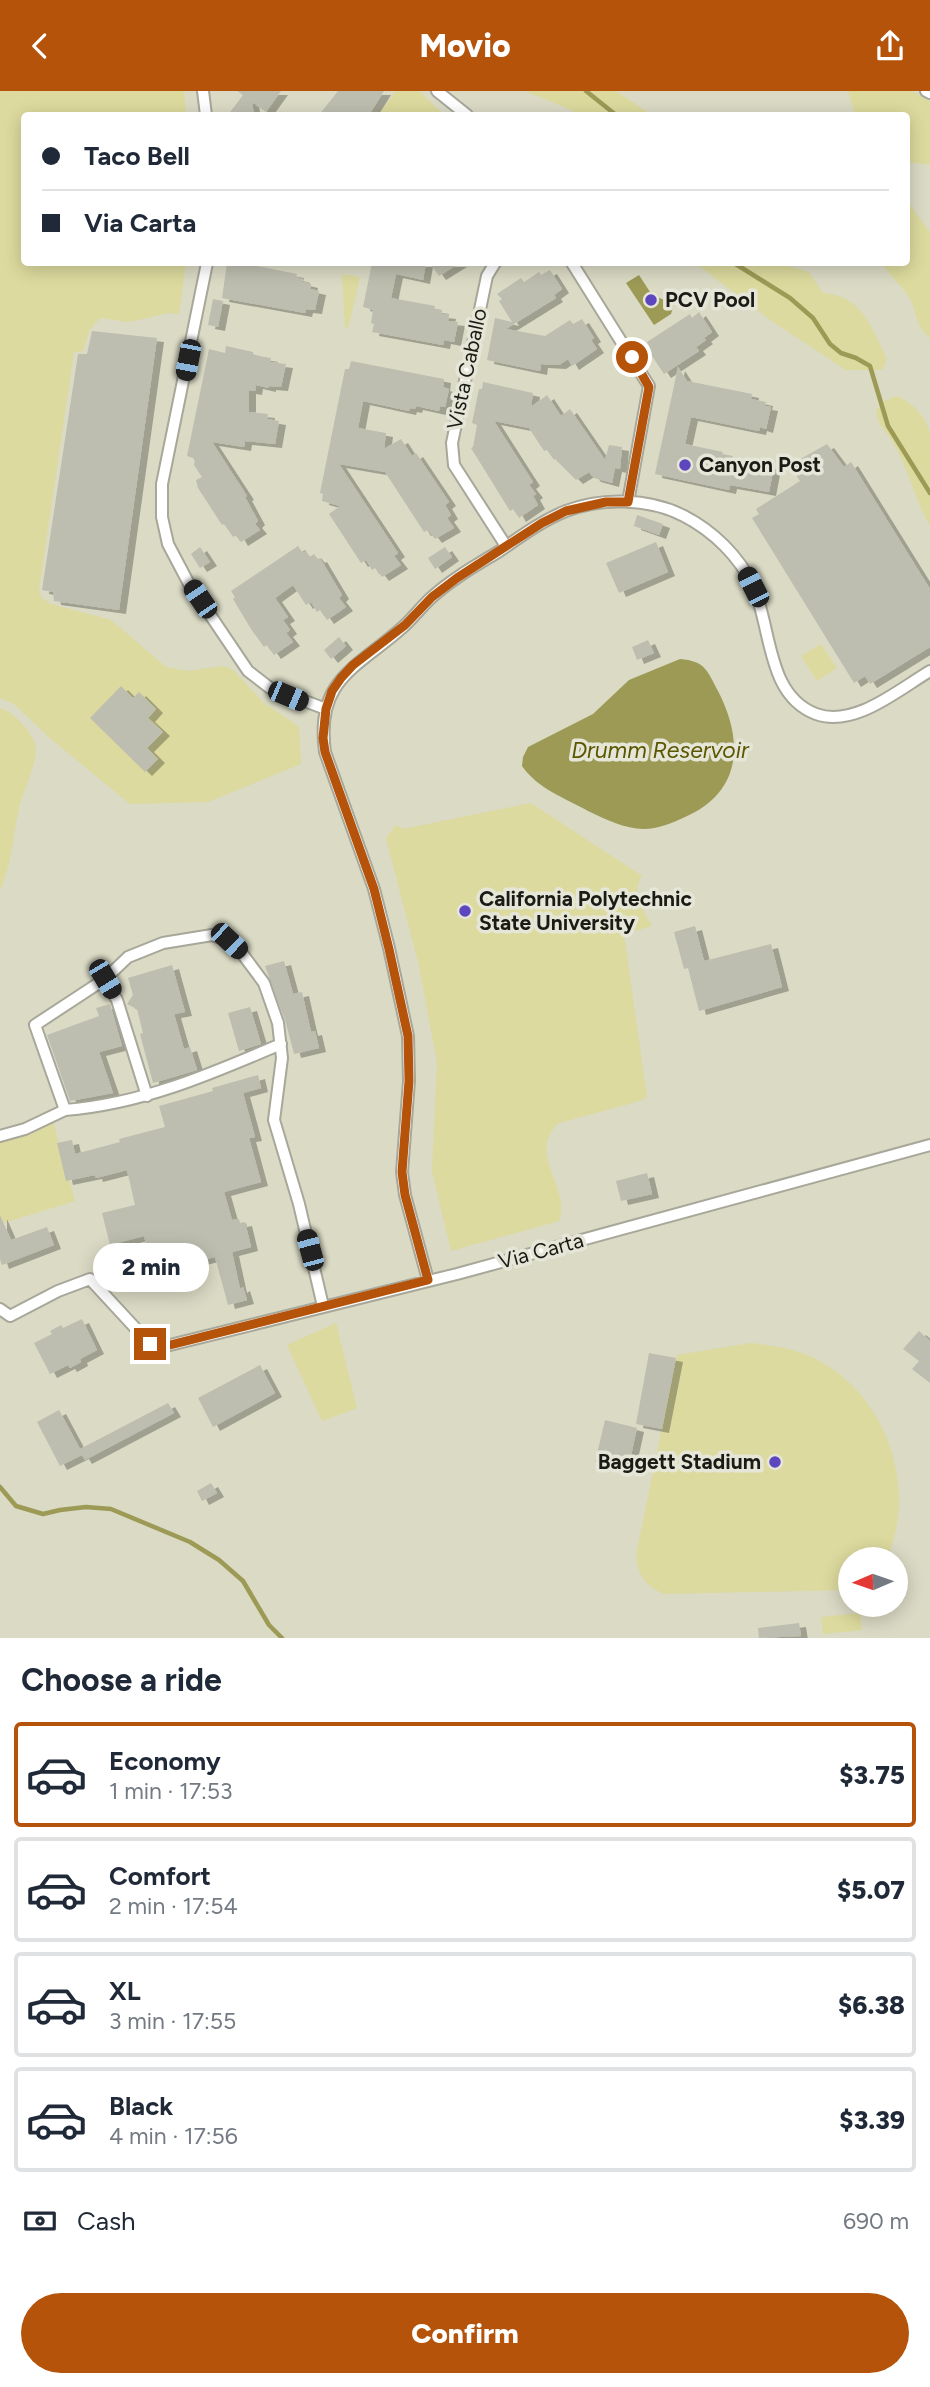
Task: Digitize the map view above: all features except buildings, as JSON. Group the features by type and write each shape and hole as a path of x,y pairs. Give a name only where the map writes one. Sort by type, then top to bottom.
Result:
{"street":[{"path":"203,91 206,112"},
{"path":"437,91 463,112"},
{"path":"206,266 162,484 162,517 168,544 188,582 248,671 270,688 326,709"},
{"name":"Vista Caballo","path":"493,266 487,276 452,443 454,465 506,546"},
{"path":"574,266 649,387 628,502"},
{"path":"428,1280 405,1195 402,1172 409,1081 408,1036 374,889 325,752 323,738 326,709 332,691 353,665 405,625 449,584 542,523 566,511 606,502 628,502 677,513 712,533 732,554 753,587 778,672 786,691 797,704 816,714 844,717 859,713 930,671"},
{"path":"65,1110 35,1025 105,979 128,957 163,943 212,935 229,941 241,952 264,983 278,1023 282,1058 274,1120 299,1204 323,1306"},
{"path":"105,979 117,1000 147,1096"},
{"path":"0,1136 25,1129 65,1110 100,1107 147,1096 215,1072 281,1044"},
{"name":"Via Carta","path":"0,1309 10,1316 58,1291 90,1279 150,1344 170,1345 428,1280 930,1145"}],"shaded area":[{"name":"California Polytechnic State University","path":"0,91 930,91 930,1638 0,1638"},
{"path":"0,91 184,91 186,112 21,112 21,266 186,266 179,314 169,313 129,322 100,318 89,331 83,351 74,352 39,589 41,597 51,604 111,620 166,667 188,671 222,666 232,669 263,702 299,727 301,764 208,802 130,804 51,739 14,704 0,698"},
{"path":"396,91 419,91 441,112 380,112"},
{"path":"525,91 616,91 648,112 573,112"},
{"path":"848,91 912,91 930,101 930,165 910,162 910,112 854,112"},
{"path":"910,205 930,232 930,338 920,326 907,294 884,266 910,266"},
{"path":"699,266 788,266 809,272 823,293 847,300 864,315 887,359 882,370 846,370 773,322"},
{"path":"342,274 360,277 348,329 345,327"},
{"path":"898,396 918,412 926,422 930,434 930,526 897,449 877,416 876,410 886,400"},
{"path":"821,644 837,668 817,681 801,656"},
{"path":"0,708 23,725 33,738 36,751 0,891"},
{"path":"531,803 642,876 637,889 638,895 652,926 624,934 647,1097 559,1123 550,1134 546,1146 547,1158 560,1196 559,1221 451,1251 432,1171 437,1062 419,966 386,838 396,825 403,829"},
{"path":"53,1122 75,1201 0,1224 0,1137"},
{"path":"336,1323 357,1408 322,1421 287,1345"},
{"name":"Baggett Stadium","path":"751,1343 778,1347 816,1359 854,1387 869,1406 891,1448 899,1496 891,1547 838,1547 838,1590 665,1594 646,1583 639,1571 637,1550 677,1355"},
{"path":"821,1617 860,1617 862,1630 823,1634"}],"water":[{"name":"PCV Pool","path":"639,275 652,295 674,304 671,314 654,325 626,283"},
{"name":"Drumm Reservoir","path":"680,659 700,664 708,672 732,728 733,763 718,794 704,806 660,827 630,827 601,817 552,792 536,781 522,766 528,747 593,714 629,680"}],"waterway":[{"path":"586,91 612,112"},
{"path":"739,266 790,298 813,318 830,344 841,353 870,366 888,426 930,493"},
{"path":"0,1487 16,1506 43,1514 86,1507 111,1509 190,1542 219,1560 243,1581 269,1625 282,1638"}],"place":[{"name":"PCV Pool","path":"651,300"},
{"name":"Canyon Post","path":"685,465"},
{"name":"California Polytechnic State University","path":"465,911"},
{"name":"Baggett Stadium","path":"775,1462"}],"route":[{"path":"150,1344 170,1345 428,1280 405,1195 402,1172 410,1062 408,1036 374,889 325,752 323,722 332,691 353,665 405,625 432,597 457,578 542,523 566,511 585,505 628,502 649,392 647,381 632,357"}]}
